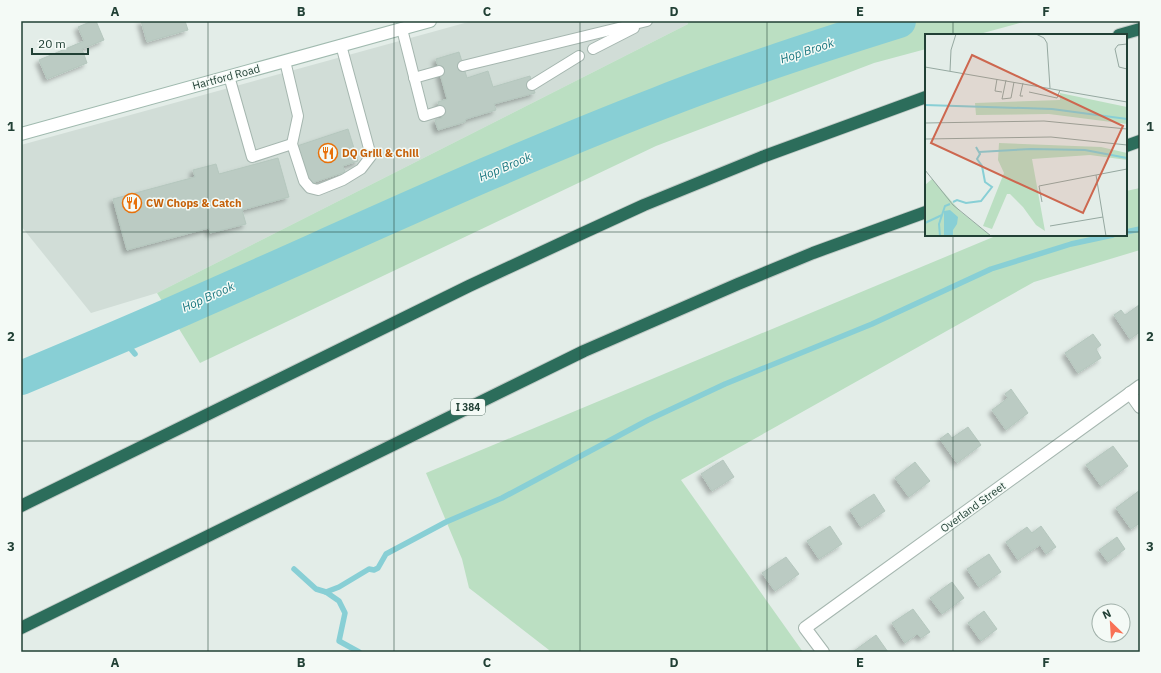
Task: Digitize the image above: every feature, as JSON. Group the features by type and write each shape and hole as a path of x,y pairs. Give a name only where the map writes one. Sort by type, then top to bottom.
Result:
{"highway":[{"path":"1122,34 1140,29"},
{"path":"21,506 468,286 569,239 755,160 861,119 925,97"},
{"path":"1127,146 1140,141"},
{"name":"I 384","path":"21,628 584,351 738,284 827,248 925,212"}],"street":[{"name":"Hartford Road","path":"21,134 430,21"},
{"path":"1135,390 1140,408"},
{"name":"Overland Street","path":"823,652 805,628 1135,390"}],"lane":[{"path":"593,49 648,21"},
{"path":"463,66 648,21"},
{"path":"402,29 424,116 440,111"},
{"path":"285,61 298,116 292,144 304,181 310,188 318,190 343,180 361,169 372,156 341,45"},
{"path":"532,85 579,56"},
{"path":"414,78 439,71"},
{"path":"229,76 252,157 292,144"}],"shaded area":[{"path":"472,21 687,21 688,24 157,293 91,313 21,226 21,145"}],"green space":[{"path":"687,21 1027,21 980,34 925,34 925,49 874,63 656,146 200,363 157,293 688,24"},
{"path":"1140,188 1140,250 1034,282 681,480 803,652 549,652 549,650 469,588 462,559 426,473 996,236 1127,236 1127,191"}],"building":[{"path":"92,21 96,21 104,40 82,49 87,63 47,79 39,60 84,41 78,27"},
{"path":"141,21 185,21 188,30 147,42"},
{"path":"459,52 467,78 488,71 493,87 530,76 535,93 494,104 496,110 466,119 465,122 438,130 435,120 442,118 438,102 447,99 436,59"},
{"name":"DQ Grill & Chill","path":"348,129 358,161 343,166 345,172 309,184 297,146"},
{"path":"278,158 289,197 242,210 246,224 210,233 209,228 127,250 113,199 195,177 193,170 216,164 219,174"},
{"path":"1139,305 1140,332 1130,339 1114,315 1121,310 1125,315"},
{"path":"1093,334 1101,345 1096,349 1101,358 1078,373 1065,353"},
{"path":"1011,389 1028,413 1006,430 992,410 1008,398 1005,394"},
{"path":"968,427 981,445 957,463 940,439 948,433 952,438"},
{"path":"1113,446 1128,466 1101,486 1086,465"},
{"path":"723,460 734,477 712,491 701,474"},
{"path":"915,462 930,481 909,497 895,478"},
{"path":"1140,490 1140,523 1131,529 1116,508"},
{"path":"874,494 885,511 861,527 850,510"},
{"path":"830,526 842,544 819,559 807,541"},
{"path":"1041,526 1056,547 1046,554 1040,545 1018,560 1006,542 1027,527 1032,533"},
{"path":"1117,537 1125,549 1108,562 1099,550"},
{"path":"989,554 1001,572 979,587 967,569"},
{"path":"786,557 799,574 775,591 762,573"},
{"path":"952,582 964,598 942,614 930,598"},
{"path":"913,609 930,632 921,638 917,634 905,643 892,623"},
{"path":"984,611 997,629 981,641 968,623"},
{"path":"876,635 888,652 854,651"}],"waterway":[{"name":"Hop Brook","path":"21,378 156,321 486,174 602,126 749,70 899,21"},
{"path":"1127,232 1140,229"},
{"path":"326,592 339,587 369,569 374,570 378,568 386,554 446,522 502,498 648,420 725,384 872,324 991,269 1071,244 1108,236"},
{"path":"120,336 135,354"},
{"path":"294,569 316,589 326,592 339,601 345,613 339,641 359,652"}],"place":[{"name":"DQ Grill & Chill","path":"328,153"},
{"name":"CW Chops & Catch","path":"132,203"}]}
